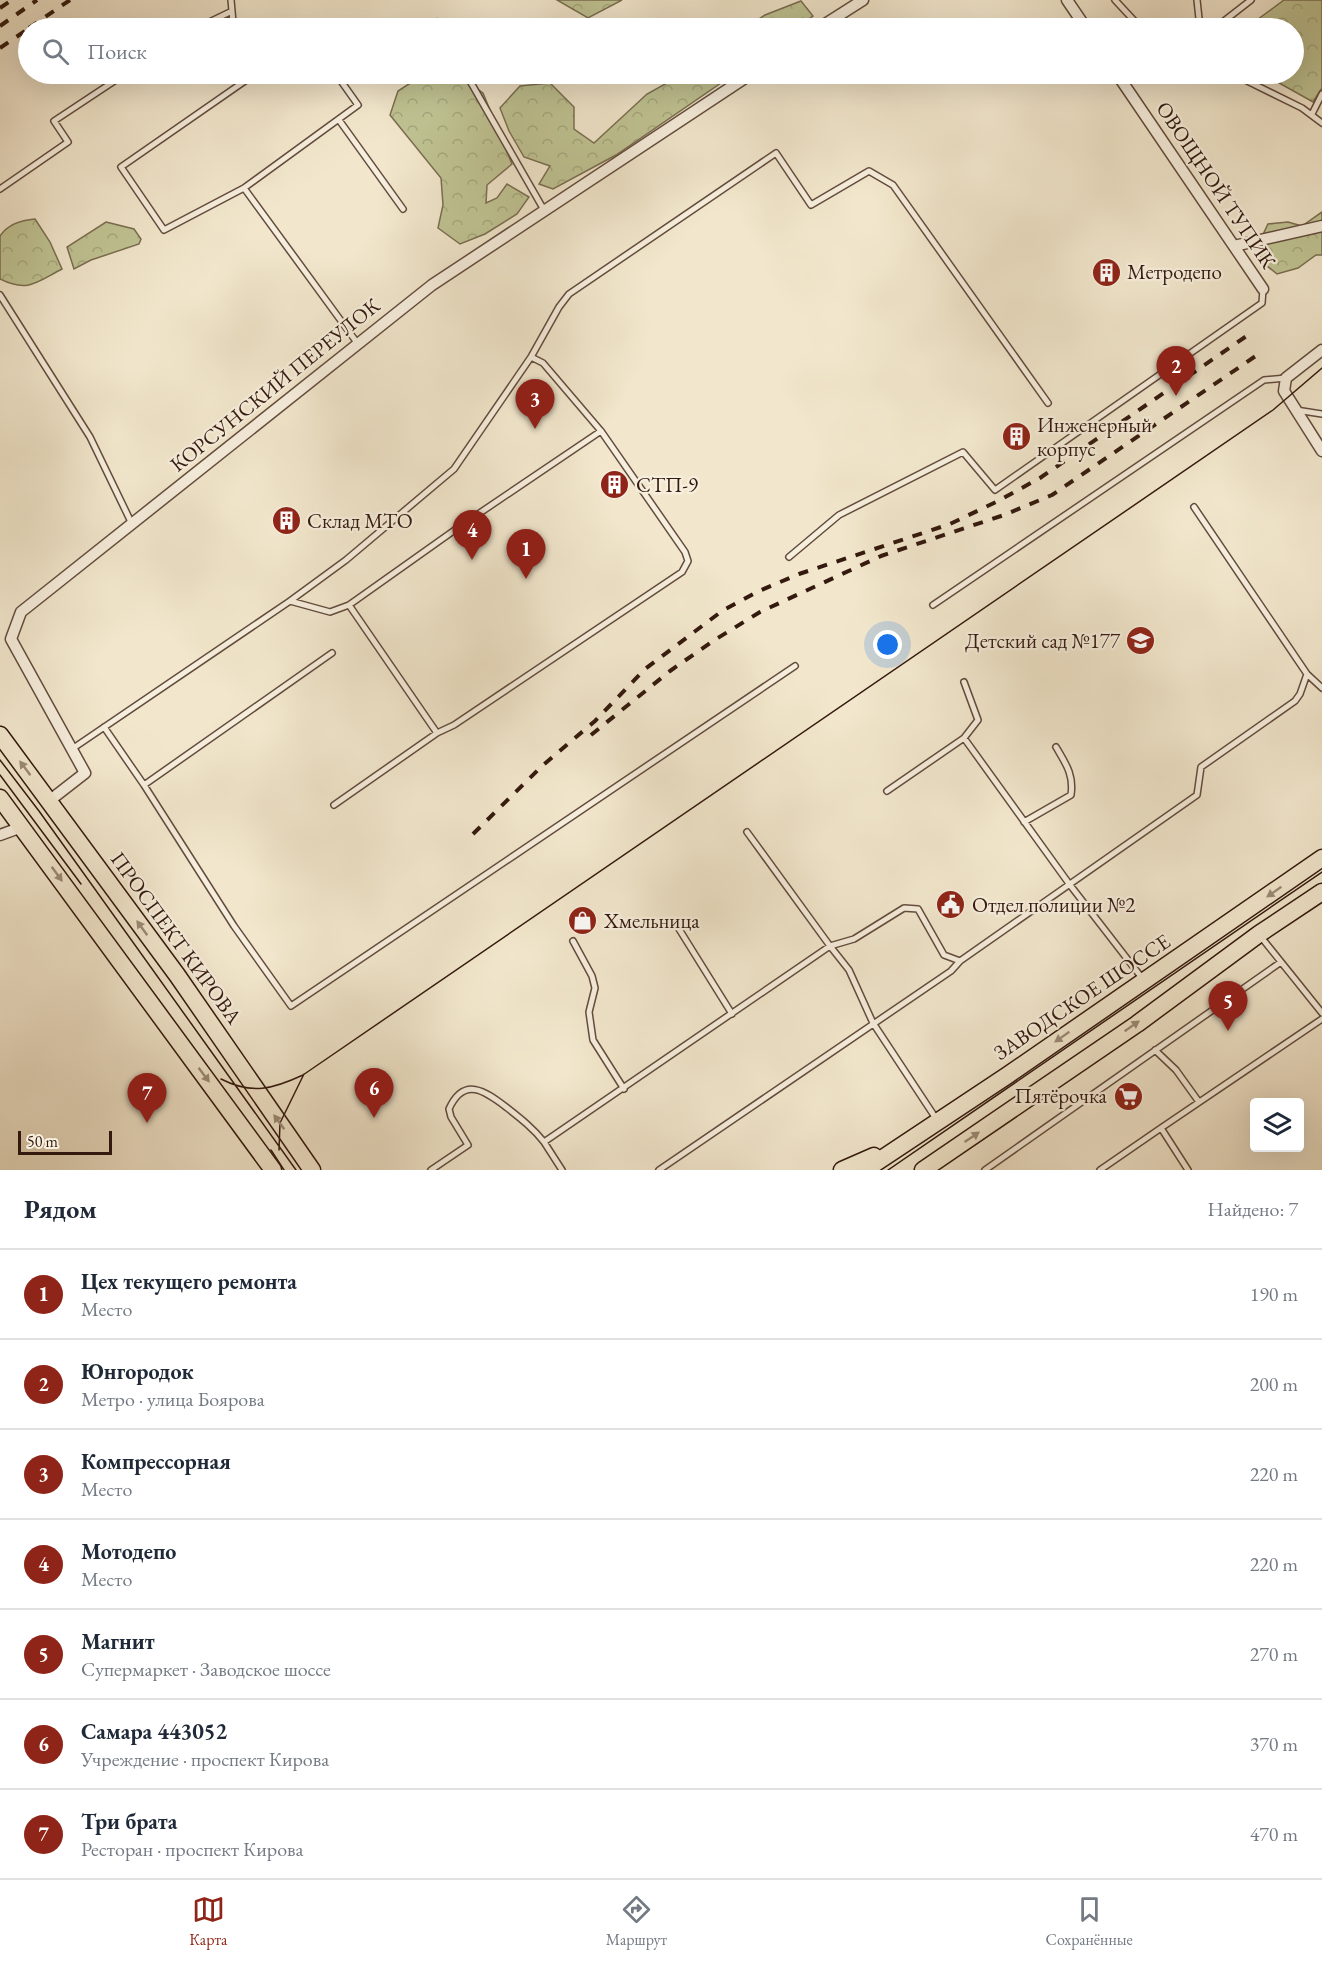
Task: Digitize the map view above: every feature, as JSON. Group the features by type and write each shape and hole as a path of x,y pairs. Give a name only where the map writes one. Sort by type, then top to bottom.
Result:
{"main road":[{"name":"ПРОСПЕКТ КИРОВА","path":"0,735 184,985 312,1170"},
{"path":"0,798 273,1170"},
{"name":"ЗАВОДСКОЕ ШОССЕ","path":"865,1170 1322,858"},
{"path":"923,1170 1137,1024 1259,934 1322,892"},
{"path":"842,1170 903,1143"}],"street":[{"path":"834,18 862,0"},
{"path":"1067,0 1079,18"},
{"name":"КОРСУНСКИЙ ПЕРЕУЛОК","path":"50,801 85,772 10,639 21,612 432,285 737,84"},
{"name":"ОВОЩНОЙ ТУПИК","path":"1127,84 1263,289"},
{"path":"1234,246 1322,226"},
{"path":"1322,350 1286,378 1284,391 1322,451"},
{"path":"0,835 22,827"}],"lane":[{"path":"231,0 233,18"},
{"path":"1115,0 1132,18"},
{"path":"1197,0 1199,18"},
{"path":"1228,18 1250,1"},
{"path":"218,18 232,11"},
{"path":"0,189 68,142 54,121 110,84"},
{"path":"241,84 121,167 164,230 244,188 358,105 343,84"},
{"path":"472,84 544,211"},
{"path":"1253,84 1312,114 1322,123"},
{"path":"1312,114 1322,94"},
{"path":"339,120 403,209"},
{"path":"72,749 290,601 346,560 454,469 531,357 569,294 776,153 811,205 868,171 893,185 1048,403"},
{"path":"244,188 358,344"},
{"path":"789,557 839,515 963,452 994,490 1262,303 1263,289"},
{"path":"0,294 90,436 132,524"},
{"path":"334,805 437,733 454,725 682,572 688,561 685,552 601,431 543,363 531,357"},
{"path":"933,605 1264,380 1286,378"},
{"path":"1294,409 1322,414"},
{"path":"290,601 330,612 349,605 601,431"},
{"path":"1194,507 1307,674 1322,688"},
{"path":"349,605 437,733"},
{"path":"144,785 332,653"},
{"path":"105,727 234,926 291,1006 795,666"},
{"path":"659,1170 951,972 960,961 1197,795 1201,767 1295,701 1307,674"},
{"path":"887,791 964,738 978,720 964,682"},
{"path":"964,738 1070,885 1145,981"},
{"path":"1024,822 1071,795 1073,782 1069,768 1056,747"},
{"path":"747,832 849,970 873,1023 937,1121"},
{"path":"544,1142 830,946 854,939 904,908 918,909 944,955 960,961"},
{"path":"679,929 732,1014"},
{"path":"1259,934 1322,1012"},
{"path":"573,940 592,976 595,988 589,1012 593,1040 624,1089"},
{"path":"986,1170 1281,962"},
{"path":"1100,1170 1322,1019"},
{"path":"1155,1050 1176,1070 1199,1102"},
{"path":"431,1170 468,1145 449,1109 457,1096 468,1090 486,1091 523,1119 544,1142 561,1170"},
{"path":"1161,1128 1188,1170"}],"green space":[{"path":"557,0 622,0 588,18"},
{"path":"1284,0 1322,0 1322,88 1313,102 1281,84 1304,84 1304,18 1260,18"},
{"path":"801,1 813,16 810,18 760,18"},
{"path":"409,84 470,84 483,93 512,164 487,185 486,203 497,198 507,184 529,197 517,214 485,234 460,244 438,228 443,205 441,178 390,115 398,91"},
{"path":"551,84 574,107 574,129 594,143 647,94 665,84 719,84 616,155 553,189 539,184 550,166 524,157 509,131 500,108 520,86"},
{"path":"1322,212 1322,255 1316,255 1298,268 1277,274 1261,261 1259,243 1268,224 1288,222 1302,226"},
{"path":"35,219 50,242 62,269 32,284 18,285 0,279 0,236 15,223"},
{"path":"106,222 134,229 141,239 139,244 91,260 74,269 67,247"}],"tram line":[{"path":"221,1079 243,1087 262,1088 282,1084 303,1075 1273,410 1322,368"},
{"path":"0,760 296,1170"},
{"path":"0,775 81,884"},
{"path":"888,1170 1322,872"},
{"path":"279,1150 280,1123 304,1074"},
{"path":"271,1150 284,1170"}],"railway":[{"path":"0,8 12,0"},
{"path":"0,26 37,0"},
{"path":"44,18 70,0"},
{"path":"0,48 18,36"},
{"path":"473,834 542,766 595,721 645,669 722,611 759,591 799,574 950,524 996,502 1040,478 1251,333"},
{"path":"591,735 670,671 760,612 881,556 1004,515 1052,495 1263,351"}],"place":[{"name":"Метродепо","path":"1106,272"},
{"name":"Юнгородок","path":"1176,396"},
{"name":"Компрессорная","path":"535,429"},
{"name":"Инженерный корпус","path":"1016,437"},
{"name":"СТП-9","path":"615,485"},
{"name":"Склад МТО","path":"286,521"},
{"name":"Мотодепо","path":"472,560"},
{"name":"Цех текущего ремонта","path":"526,579"},
{"name":"Детский сад №177","path":"1141,641"},
{"name":"Отдел полиции №2","path":"951,905"},
{"name":"Хмельница","path":"583,921"},
{"name":"Магнит","path":"1228,1031"},
{"name":"Пятёрочка","path":"1128,1096"},
{"name":"Самара 443052","path":"374,1118"},
{"name":"Три брата","path":"147,1123"}]}
